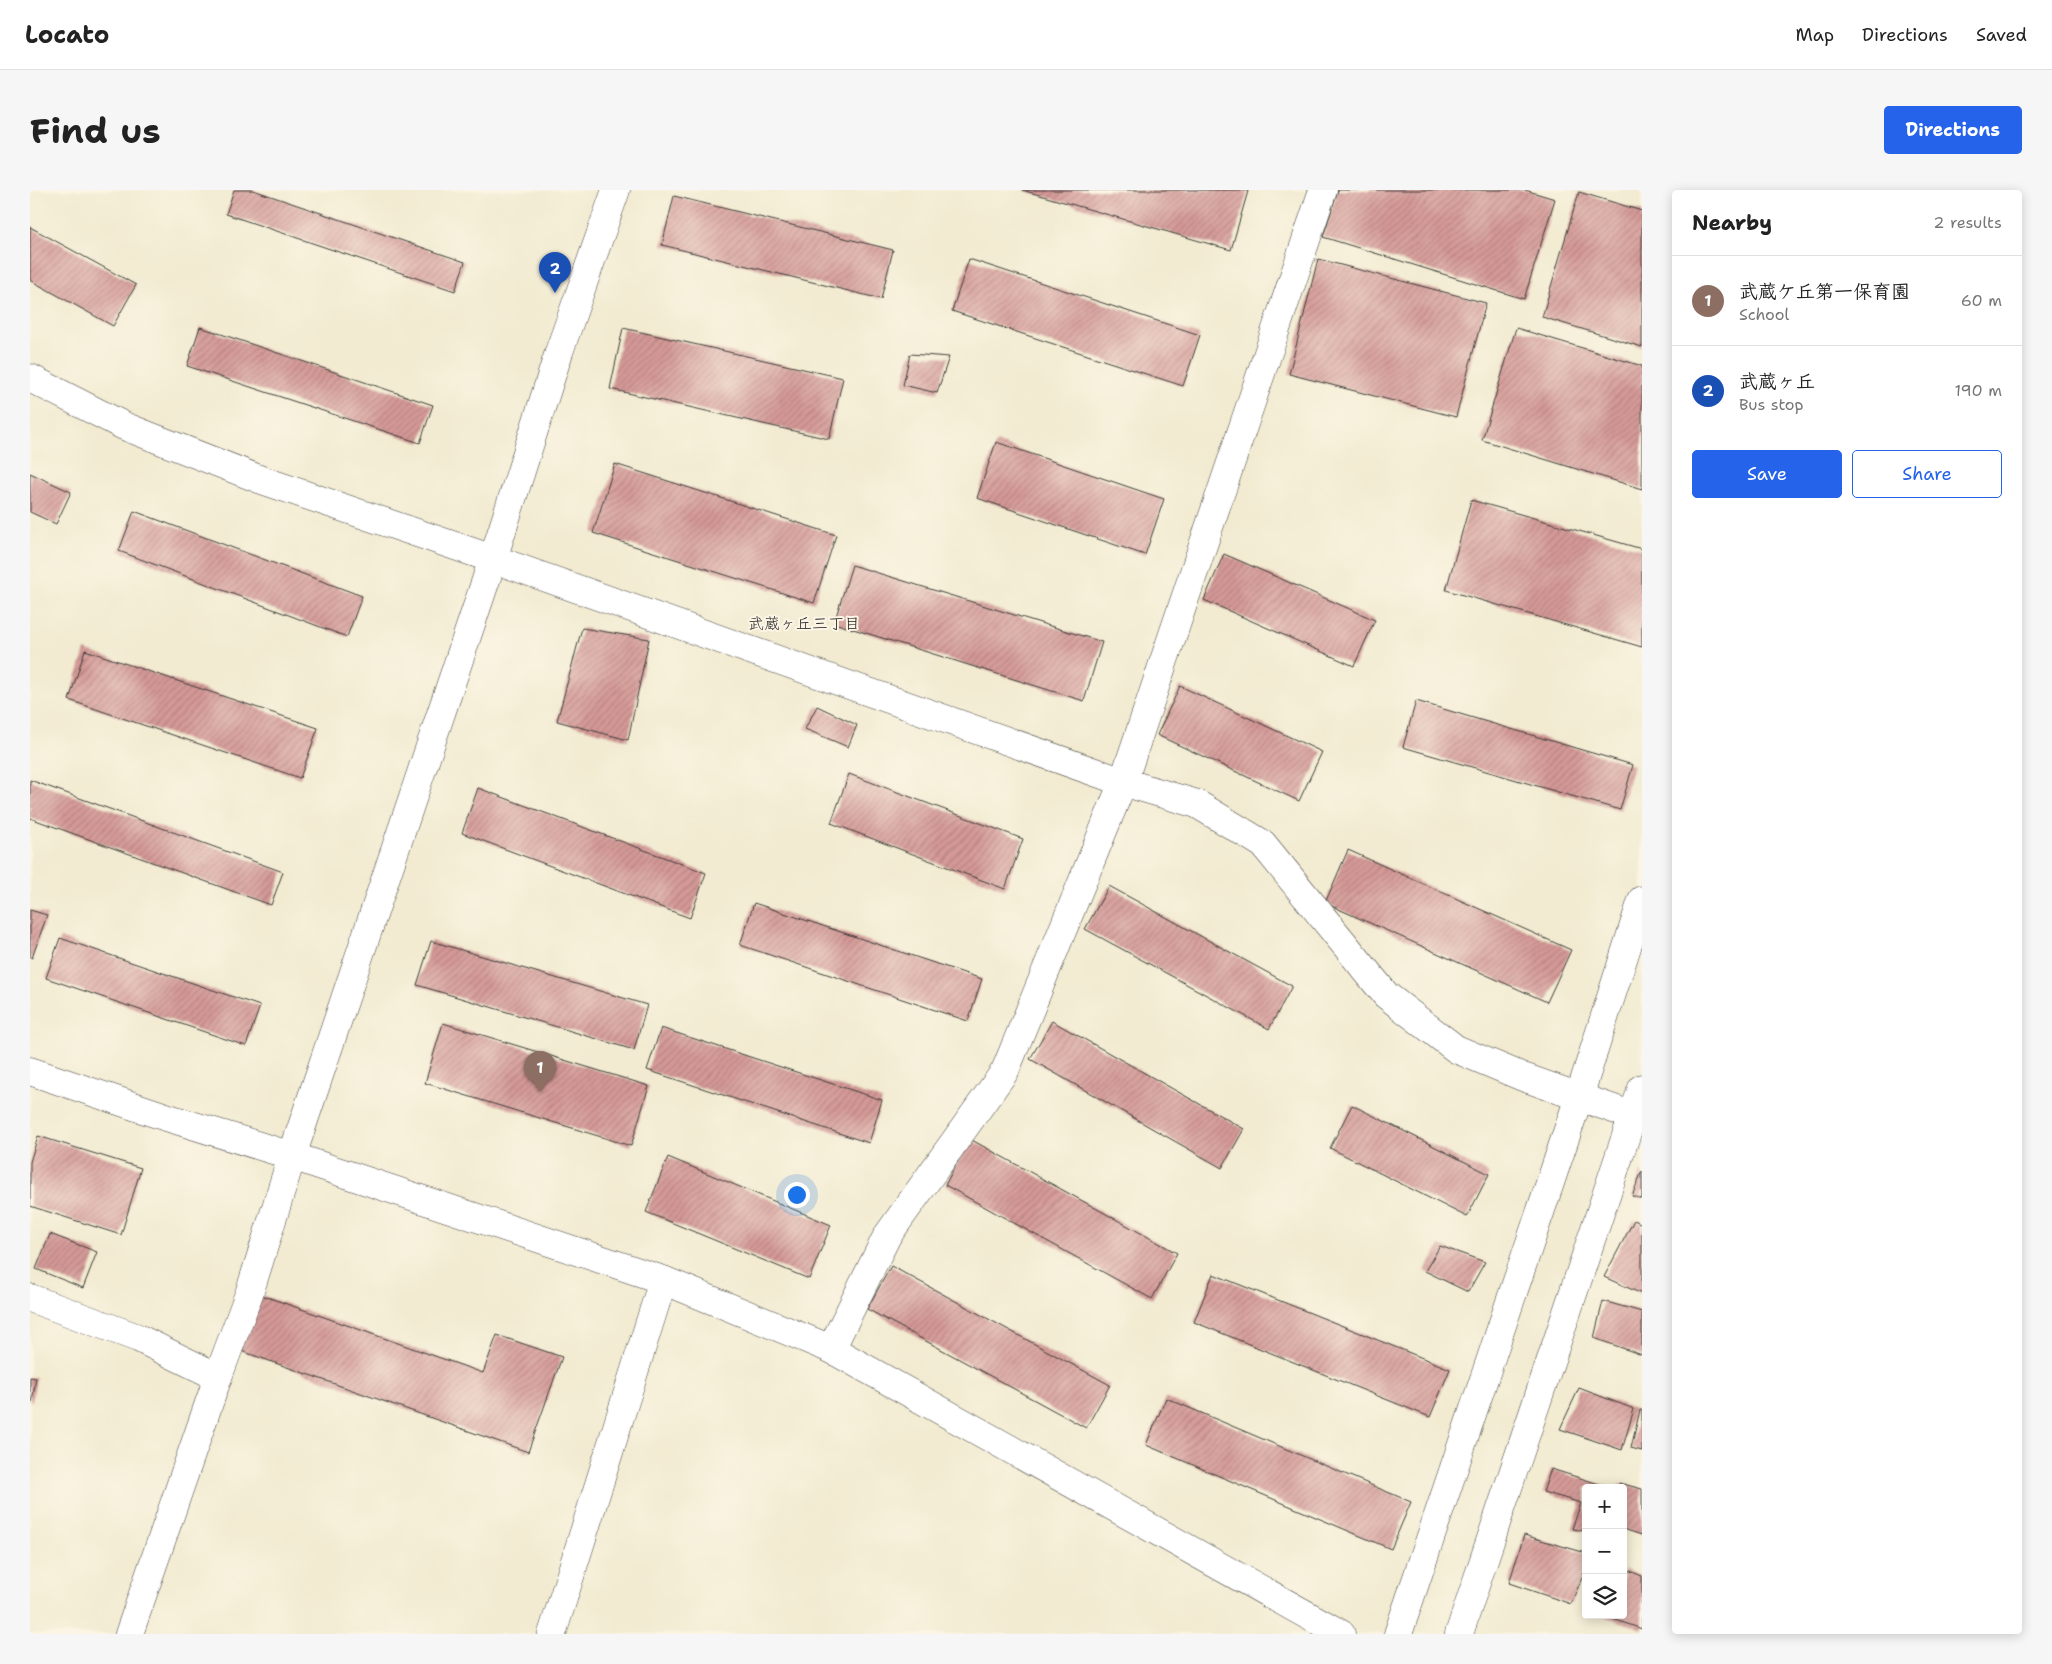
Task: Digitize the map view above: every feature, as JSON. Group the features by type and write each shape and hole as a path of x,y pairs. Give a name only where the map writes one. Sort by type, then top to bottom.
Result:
{"street":[{"path":"128,1634 250,1291 292,1156 492,559 559,352 616,190"},
{"path":"831,1348 887,1236 1005,1071 1123,782 1323,190"},
{"path":"30,378 124,426 268,482 492,559 1123,782 1197,804 1263,844 1386,996 1456,1049 1579,1097 1637,1117"},
{"path":"1398,1634 1579,1097 1642,900"},
{"path":"30,1071 166,1118 292,1156 663,1280 831,1348 1341,1634"},
{"path":"1460,1634 1637,1117 1642,1088"},
{"path":"552,1634 663,1280"},
{"path":"30,1298 138,1338 218,1377"}],"building":[{"path":"234,190 253,190 465,262 455,291 226,214"},
{"path":"1022,190 1243,190 1248,191 1231,250"},
{"path":"1338,190 1525,190 1555,199 1524,299 1323,237"},
{"path":"1579,192 1642,211 1642,347 1542,317"},
{"path":"674,196 893,250 881,299 662,245"},
{"path":"30,227 136,285 113,326 30,280"},
{"path":"969,259 1200,335 1183,386 952,311"},
{"path":"1318,259 1486,303 1456,417 1289,374"},
{"path":"200,327 433,405 420,443 187,366"},
{"path":"623,328 843,378 829,439 610,389"},
{"path":"1516,328 1642,366 1642,489 1482,440"},
{"path":"910,354 949,357 937,393 903,385"},
{"path":"996,442 1164,499 1145,555 977,498"},
{"path":"615,464 836,535 814,603 593,533"},
{"path":"30,473 71,492 56,524 30,512"},
{"path":"1471,500 1642,549 1642,647 1446,590"},
{"path":"134,511 362,596 347,637 119,551"},
{"path":"1224,554 1375,620 1354,666 1204,600"},
{"path":"852,565 1102,642 1084,701 834,623"},
{"path":"582,628 649,639 628,740 557,721"},
{"path":"85,650 318,728 300,778 69,700"},
{"path":"1180,686 1322,752 1299,801 1157,735"},
{"path":"1416,701 1633,765 1620,810 1403,747"},
{"path":"817,706 857,725 848,747 805,729"},
{"path":"849,774 1023,839 1005,889 831,823"},
{"path":"30,780 283,872 271,905 30,818"},
{"path":"478,788 706,873 690,918 462,833"},
{"path":"1348,850 1571,950 1547,1002 1325,903"},
{"path":"1109,886 1292,986 1269,1029 1085,929"},
{"path":"754,903 982,979 968,1021 740,945"},
{"path":"30,910 47,915 32,958 30,957"},
{"path":"60,938 260,1006 246,1046 46,978"},
{"path":"431,941 647,1005 634,1050 417,985"},
{"path":"1052,1021 1244,1129 1222,1168 1030,1059"},
{"path":"443,1023 649,1086 631,1146 425,1083"},
{"path":"661,1028 882,1100 869,1143 647,1070"},
{"path":"1352,1105 1489,1174 1467,1217 1330,1148"},
{"path":"38,1136 141,1168 121,1235 30,1206 30,1162"},
{"path":"970,1139 1177,1253 1152,1299 945,1185"},
{"path":"668,1157 831,1225 809,1279 646,1212"},
{"path":"1642,1171 1642,1199 1632,1196"},
{"path":"1634,1220 1642,1224 1642,1294 1604,1277"},
{"path":"50,1234 97,1252 83,1288 36,1269"},
{"path":"1440,1246 1485,1262 1468,1292 1425,1271"},
{"path":"891,1266 1110,1385 1086,1428 867,1309"},
{"path":"1213,1274 1450,1369 1430,1417 1194,1322"},
{"path":"250,1291 483,1373 497,1335 562,1357 528,1452 230,1347"},
{"path":"1603,1301 1642,1312 1642,1355 1594,1338"},
{"path":"30,1377 36,1378 32,1402 30,1402"},
{"path":"1579,1388 1634,1409 1622,1450 1560,1429"},
{"path":"1166,1398 1411,1502 1391,1549 1146,1445"},
{"path":"1640,1410 1642,1410 1642,1451 1631,1448"},
{"path":"1551,1469 1599,1484 1582,1484 1582,1530 1572,1529 1581,1503 1543,1492"},
{"path":"1627,1485 1642,1489 1642,1535 1627,1530"},
{"path":"1524,1535 1582,1552 1582,1578 1571,1604 1509,1583"},
{"path":"1627,1570 1642,1576 1642,1629 1613,1619 1627,1619"}],"place":[{"name":"武蔵ヶ丘","path":"555,293"},
{"name":"武蔵ケ丘第一保育園","path":"540,1092"}],"district":[{"name":"武蔵ヶ丘三丁目","path":"804,623"}]}
